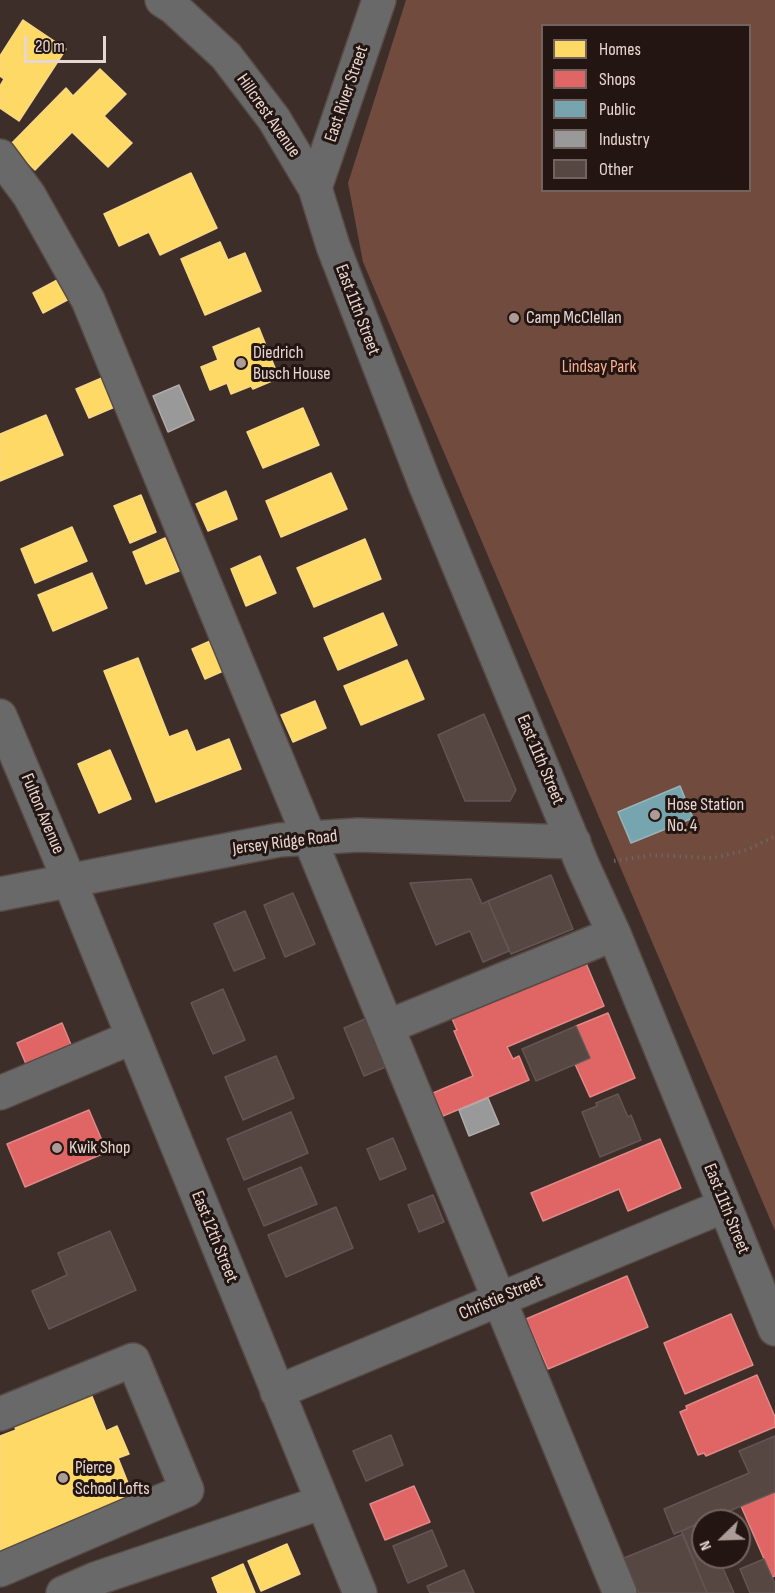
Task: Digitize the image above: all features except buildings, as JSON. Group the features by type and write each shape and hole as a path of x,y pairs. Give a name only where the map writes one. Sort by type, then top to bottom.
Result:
{"street":[{"name":"Hillcrest Avenue","path":"162,0 173,7 226,56 274,119 315,188"},
{"name":"East River Street","path":"315,188 379,0"},
{"path":"0,156 29,195 88,300 620,1593"},
{"name":"East 11th Street","path":"315,188 333,246 425,484 614,934 775,1329"},
{"name":"Fulton Avenue","path":"0,716 69,880"},
{"name":"Jersey Ridge Road","path":"0,894 279,840 358,835 579,854"},
{"name":"East 12th Street","path":"69,880 360,1593"},
{"path":"387,1028 614,934"},
{"path":"0,1093 133,1036"},
{"name":"Christie Street","path":"277,1392 724,1206"},
{"path":"0,1414 133,1360 188,1490 0,1570"},
{"path":"63,1593 98,1586 323,1502"}],"path":[{"path":"579,854 714,858 747,850 775,836"}],"green space":[{"name":"Lindsay Park","path":"406,0 775,0 775,1231 363,262 348,183"}],"place":[{"name":"Camp McClellan","path":"514,318"},
{"name":"Diedrich Busch House","path":"241,363"},
{"name":"Hose Station No. 4","path":"655,815"},
{"name":"Kwik Shop","path":"57,1148"},
{"name":"Pierce School Lofts","path":"63,1478"}]}
